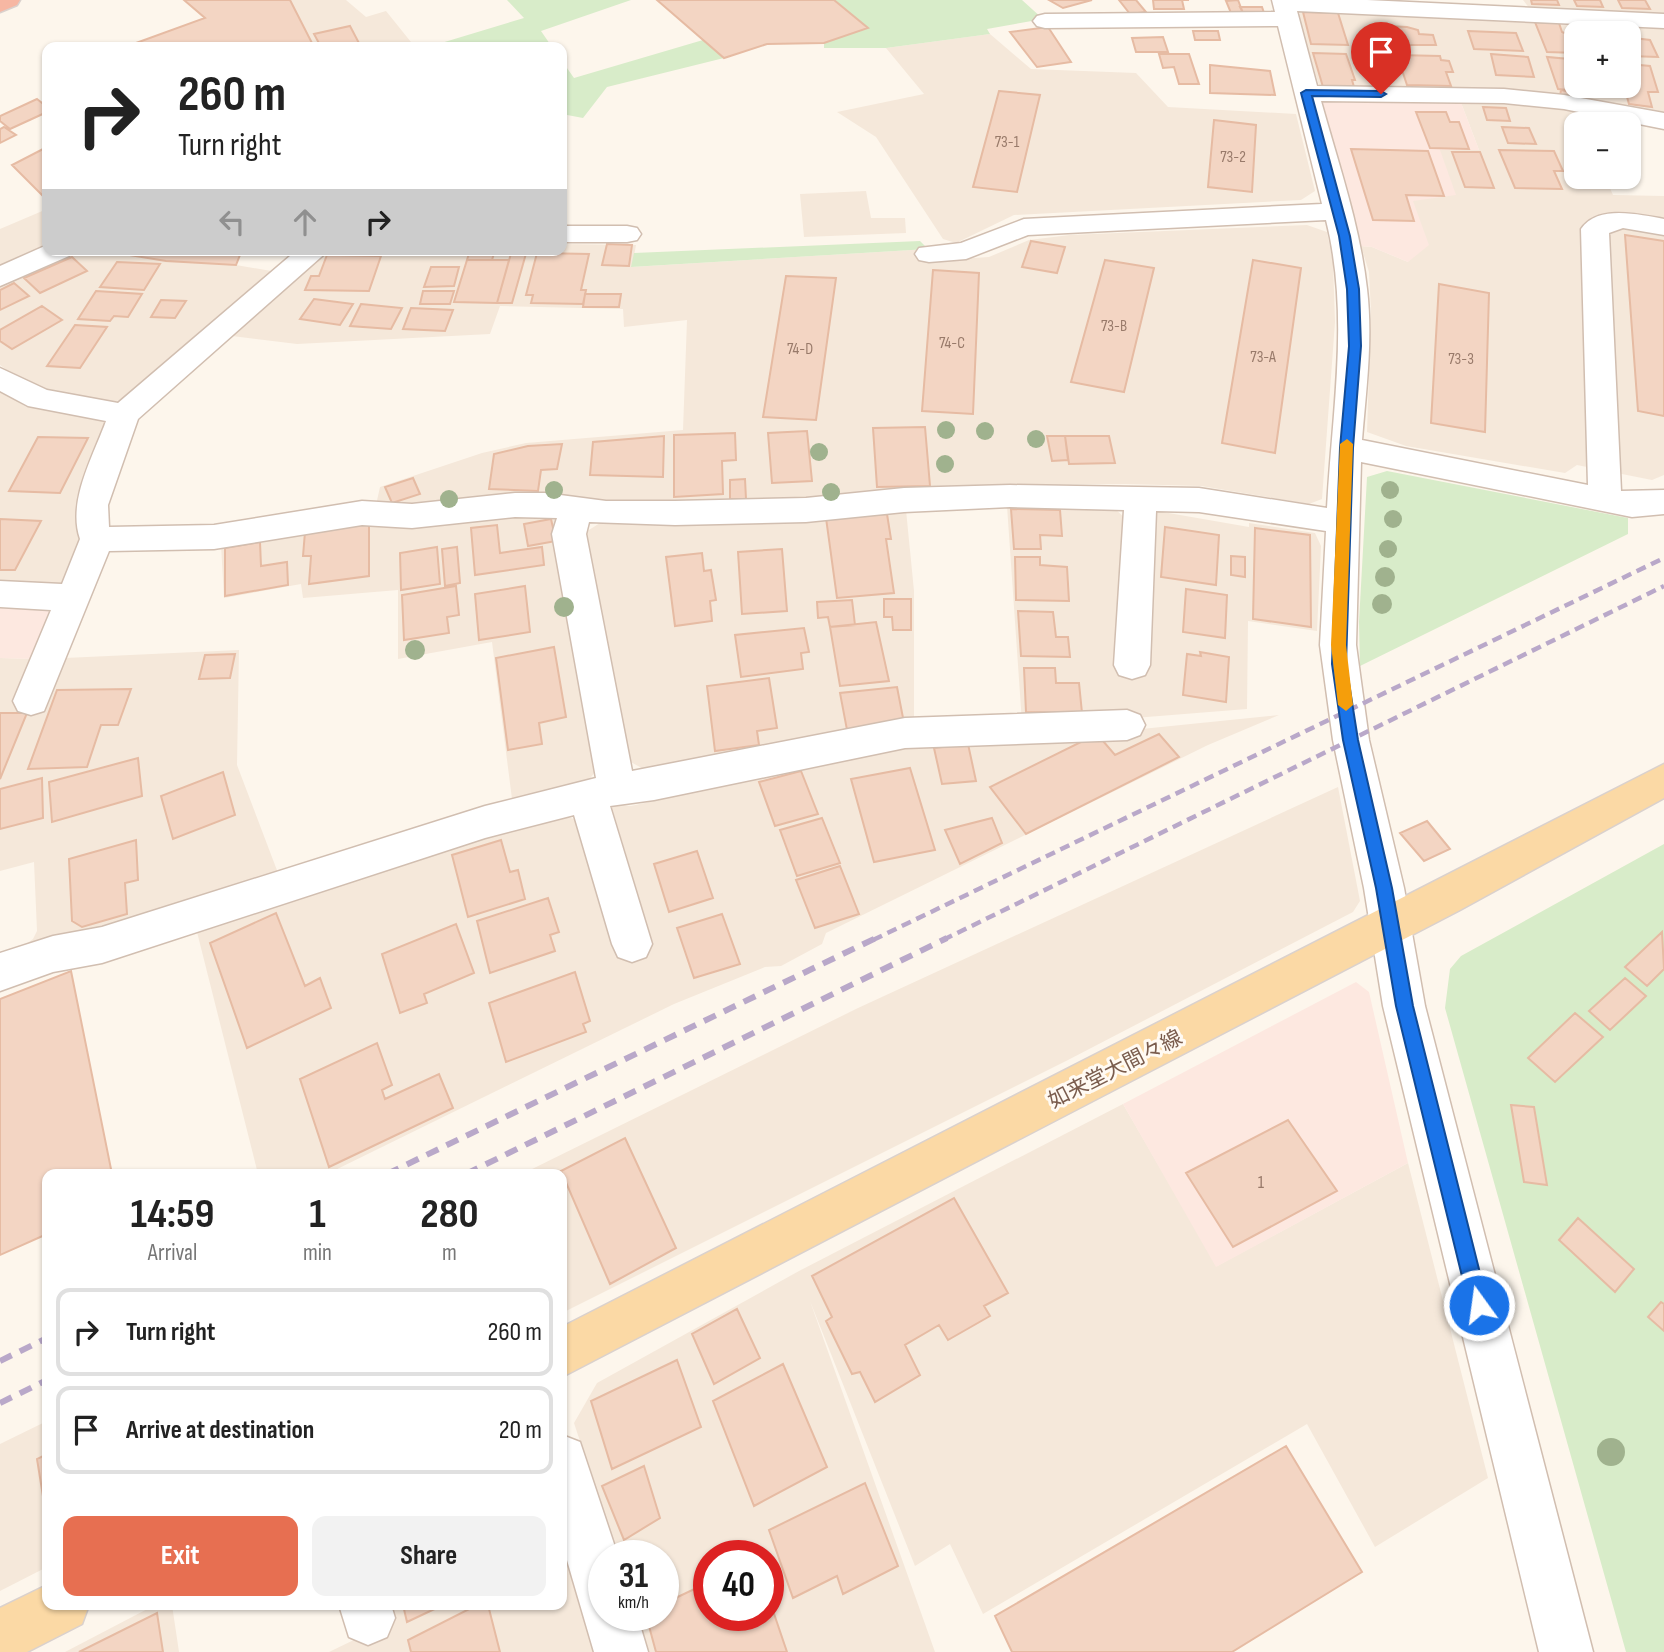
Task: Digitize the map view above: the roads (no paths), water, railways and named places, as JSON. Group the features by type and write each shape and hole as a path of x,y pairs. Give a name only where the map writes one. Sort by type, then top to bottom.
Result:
{"highway":[{"path":"0,5 9,0"}],"main road":[{"name":"如来堂大間々線","path":"567,1350 1391,925 1664,780"},
{"path":"0,1637 53,1610"}],"street":[{"path":"1284,7 1337,211 1353,289 1355,346 1346,448 1339,664 1350,740 1391,925 1404,1006 1566,1652"},
{"path":"1045,21 1284,7 1519,7 1664,21"},
{"path":"1306,93 1504,96 1564,102 1664,121"},
{"path":"929,254 979,247 1024,227 1337,211"},
{"path":"1605,500 1595,229 1621,220 1664,227"},
{"path":"567,234 627,234"},
{"path":"0,277 46,256"},
{"path":"31,701 97,539 90,523 92,505 124,414 249,303 308,256"},
{"path":"0,378 39,399 124,414"},
{"path":"1346,448 1605,500 1649,506 1664,502"},
{"path":"97,539 214,537 362,513 412,516 529,505 628,513 753,511 1010,496 1139,497 1222,503 1343,522"},
{"path":"1132,665 1141,520 1139,497"},
{"path":"576,509 569,534 603,792 632,944"},
{"path":"0,594 75,598"},
{"path":"0,972 52,954 103,945 485,822 603,792 654,784 828,747 847,747 905,733 1127,725"},
{"path":"567,1476 588,1544"},
{"path":"615,1631 621,1652"}],"railway":[{"path":"873,940 1664,558"},
{"path":"943,940 1664,586"},
{"path":"397,1169 876,938"},
{"path":"476,1169 947,938"},
{"path":"0,1361 42,1340"},
{"path":"0,1403 42,1382"}]}
